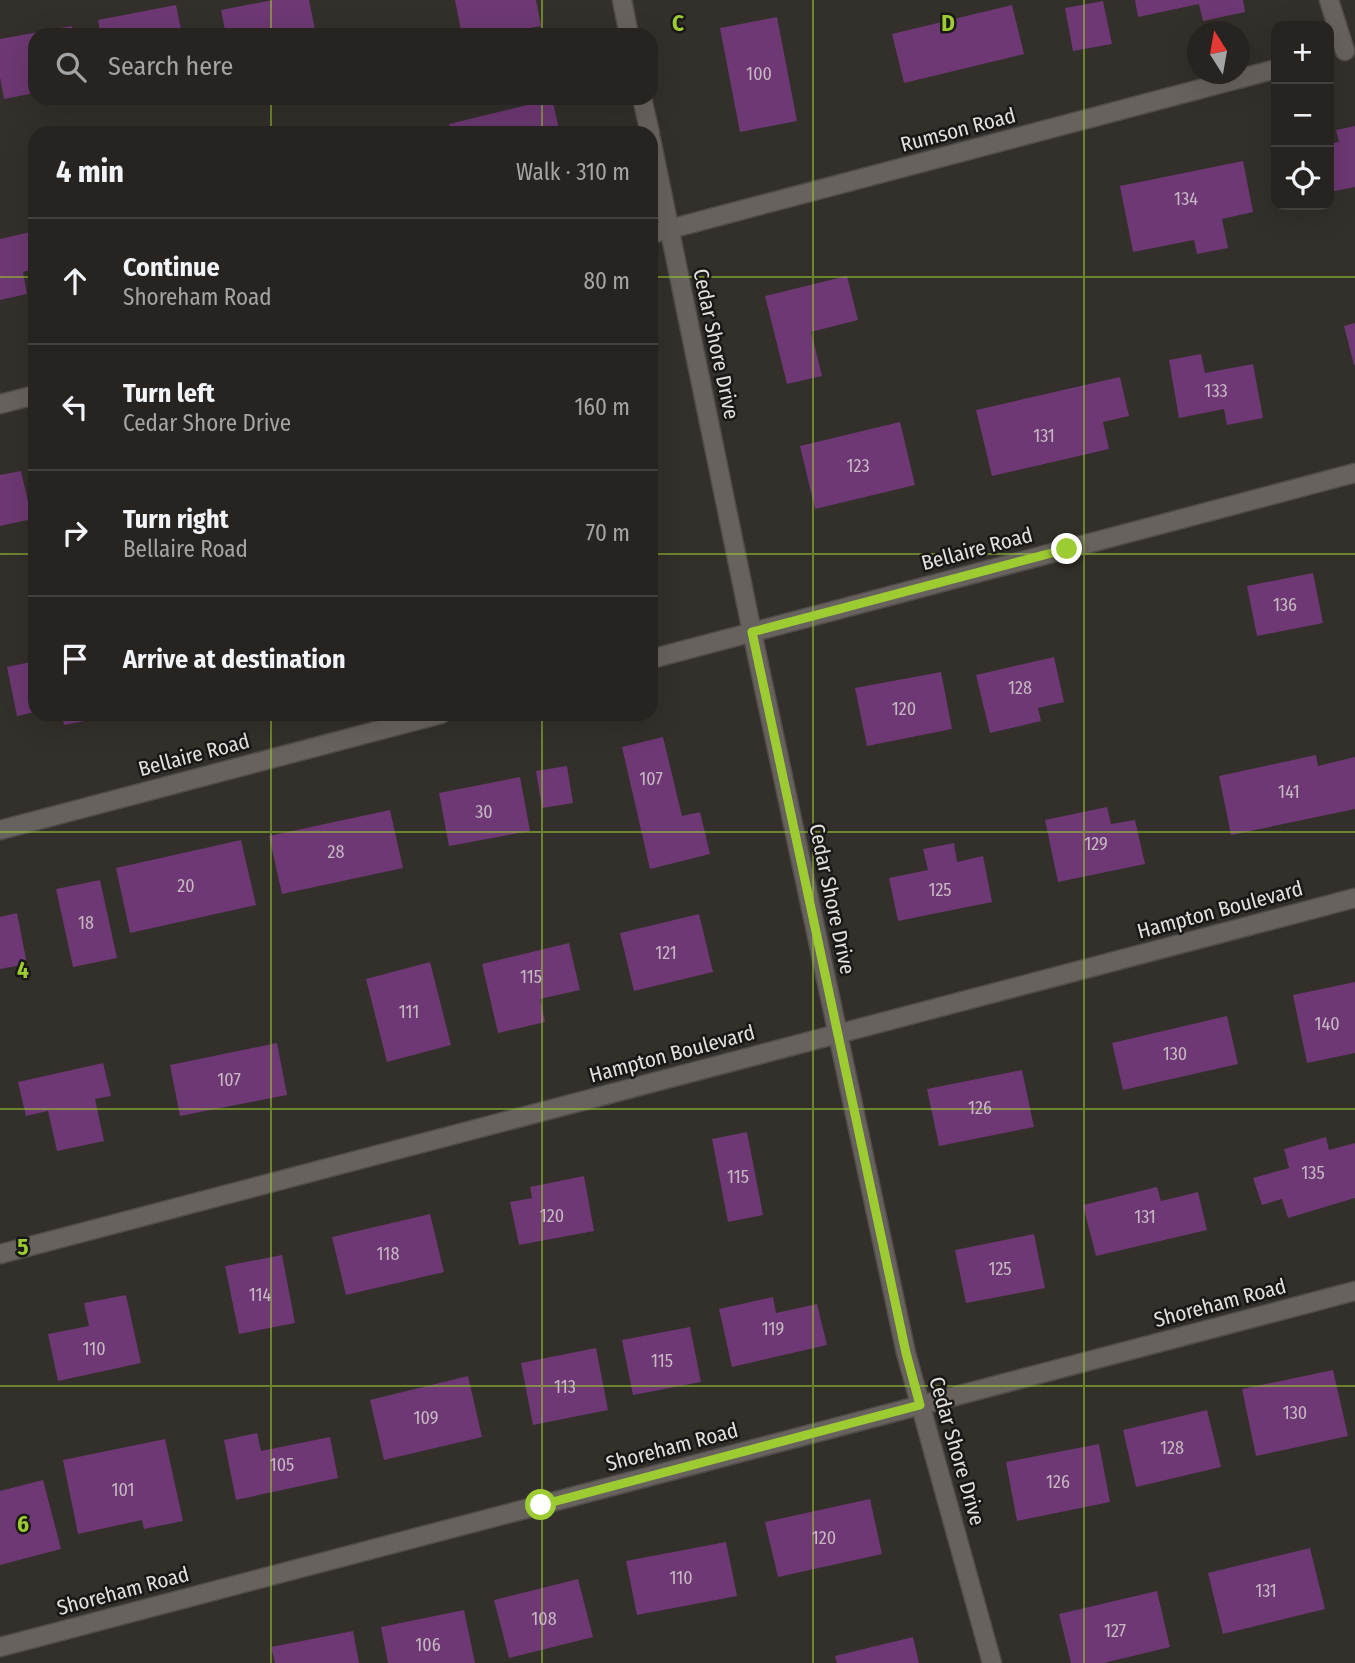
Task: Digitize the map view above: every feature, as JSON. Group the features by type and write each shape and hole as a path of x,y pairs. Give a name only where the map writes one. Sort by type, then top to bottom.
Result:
{"street":[{"path":"622,0 628,28"},
{"path":"1329,0 1343,52"},
{"name":"Rumson Road","path":"658,232 1271,70"},
{"path":"644,105 648,126"},
{"name":"Cedar Shore Drive","path":"658,174 752,632 906,1353 992,1663"},
{"path":"0,404 28,397"},
{"name":"Bellaire Road","path":"658,657 1355,473"},
{"name":"Bellaire Road","path":"0,830 414,721"},
{"name":"Hampton Boulevard","path":"0,1254 1355,898"},
{"name":"Shoreham Road","path":"0,1647 1355,1291"}],"building":[{"path":"273,0 309,0 315,28 225,28 221,10"},
{"path":"455,0 536,0 541,26 461,28"},
{"path":"1135,0 1243,0 1245,12 1203,21 1199,4 1138,17"},
{"path":"1103,1 1112,44 1073,51 1065,8"},
{"path":"176,5 181,28 100,28 98,20"},
{"path":"1012,5 1024,54 904,83 892,34"},
{"path":"777,17 797,121 740,132 720,28"},
{"path":"28,34 28,94 4,99 0,77 0,39"},
{"path":"527,105 553,105 558,126 449,126"},
{"path":"1355,126 1355,187 1334,191 1334,143 1339,142 1336,130"},
{"path":"1243,161 1253,212 1222,219 1228,248 1197,254 1194,240 1133,252 1120,186"},
{"path":"28,233 28,271 23,272 27,294 0,300 0,239"},
{"path":"847,276 858,320 811,332 822,376 787,384 765,296"},
{"path":"1355,323 1355,365 1354,365 1344,326"},
{"path":"1201,354 1205,373 1253,364 1263,418 1227,425 1224,409 1179,418 1169,360"},
{"path":"1120,377 1129,416 1103,422 1109,449 992,476 976,410"},
{"path":"900,422 915,485 815,509 800,446"},
{"path":"21,471 28,502 28,520 0,526 0,475"},
{"path":"1313,573 1323,623 1257,636 1247,586"},
{"path":"1054,657 1064,702 1038,708 1041,721 990,733 976,675"},
{"path":"28,662 28,714 17,716 7,667"},
{"path":"941,672 952,729 867,746 855,688"},
{"path":"63,721 85,721 64,725"},
{"path":"663,737 682,816 700,812 710,854 650,869 622,747"},
{"path":"1316,755 1318,766 1355,757 1355,809 1231,835 1219,776"},
{"path":"567,766 573,803 542,808 536,771"},
{"path":"520,777 530,831 449,846 439,793"},
{"path":"1107,807 1111,824 1135,820 1145,864 1058,882 1045,820"},
{"path":"390,810 403,868 282,894 269,836"},
{"path":"241,840 256,905 130,933 116,868"},
{"path":"954,843 957,862 983,856 992,902 898,921 889,878 928,870 923,849"},
{"path":"100,880 117,958 73,967 56,889"},
{"path":"17,913 27,964 0,969 0,917"},
{"path":"699,914 713,972 634,991 620,933"},
{"path":"569,943 580,990 540,999 545,1022 498,1033 482,964"},
{"path":"430,962 451,1045 387,1062 366,979"},
{"path":"1355,982 1355,1053 1307,1063 1293,995"},
{"path":"1227,1016 1238,1064 1123,1090 1112,1043"},
{"path":"277,1043 287,1095 180,1116 170,1065"},
{"path":"103,1063 111,1096 95,1099 104,1141 57,1151 48,1111 26,1116 18,1082"},
{"path":"1022,1070 1034,1127 939,1146 927,1089"},
{"path":"747,1132 763,1215 728,1222 712,1139"},
{"path":"1326,1137 1329,1150 1355,1143 1355,1198 1288,1218 1282,1199 1262,1205 1253,1178 1289,1168 1284,1149"},
{"path":"584,1176 594,1231 519,1245 510,1202 532,1198 530,1187"},
{"path":"1157,1187 1161,1201 1198,1192 1207,1230 1096,1256 1083,1205"},
{"path":"430,1214 444,1272 346,1295 332,1237"},
{"path":"1034,1234 1045,1288 966,1303 955,1250"},
{"path":"282,1255 295,1323 239,1334 225,1266"},
{"path":"126,1295 141,1363 58,1381 48,1334 89,1326 84,1303"},
{"path":"773,1297 776,1313 817,1304 827,1345 732,1367 719,1309"},
{"path":"690,1327 701,1382 633,1395 622,1340"},
{"path":"596,1348 608,1410 533,1425 521,1363"},
{"path":"1333,1370 1348,1436 1256,1456 1242,1389"},
{"path":"468,1376 482,1437 384,1460 370,1400"},
{"path":"1207,1410 1221,1467 1136,1487 1123,1430"},
{"path":"257,1433 261,1451 330,1437 338,1478 236,1500 224,1440"},
{"path":"165,1439 183,1521 144,1529 142,1520 78,1534 63,1460"},
{"path":"1099,1444 1110,1502 1017,1521 1006,1462"},
{"path":"43,1480 61,1549 0,1565 0,1491"},
{"path":"870,1499 882,1554 778,1577 765,1522"},
{"path":"726,1542 737,1596 637,1615 626,1561"},
{"path":"1310,1548 1325,1609 1223,1634 1208,1573"},
{"path":"578,1579 593,1637 509,1658 494,1600"},
{"path":"1157,1591 1170,1647 1104,1663 1071,1663 1059,1614"},
{"path":"464,1610 475,1663 388,1663 381,1627"},
{"path":"353,1631 359,1663 275,1663 271,1647"},
{"path":"913,1637 919,1663 837,1663 835,1656"}],"route":[{"path":"541,1505 920,1405 906,1353 752,632 1067,549"}]}
